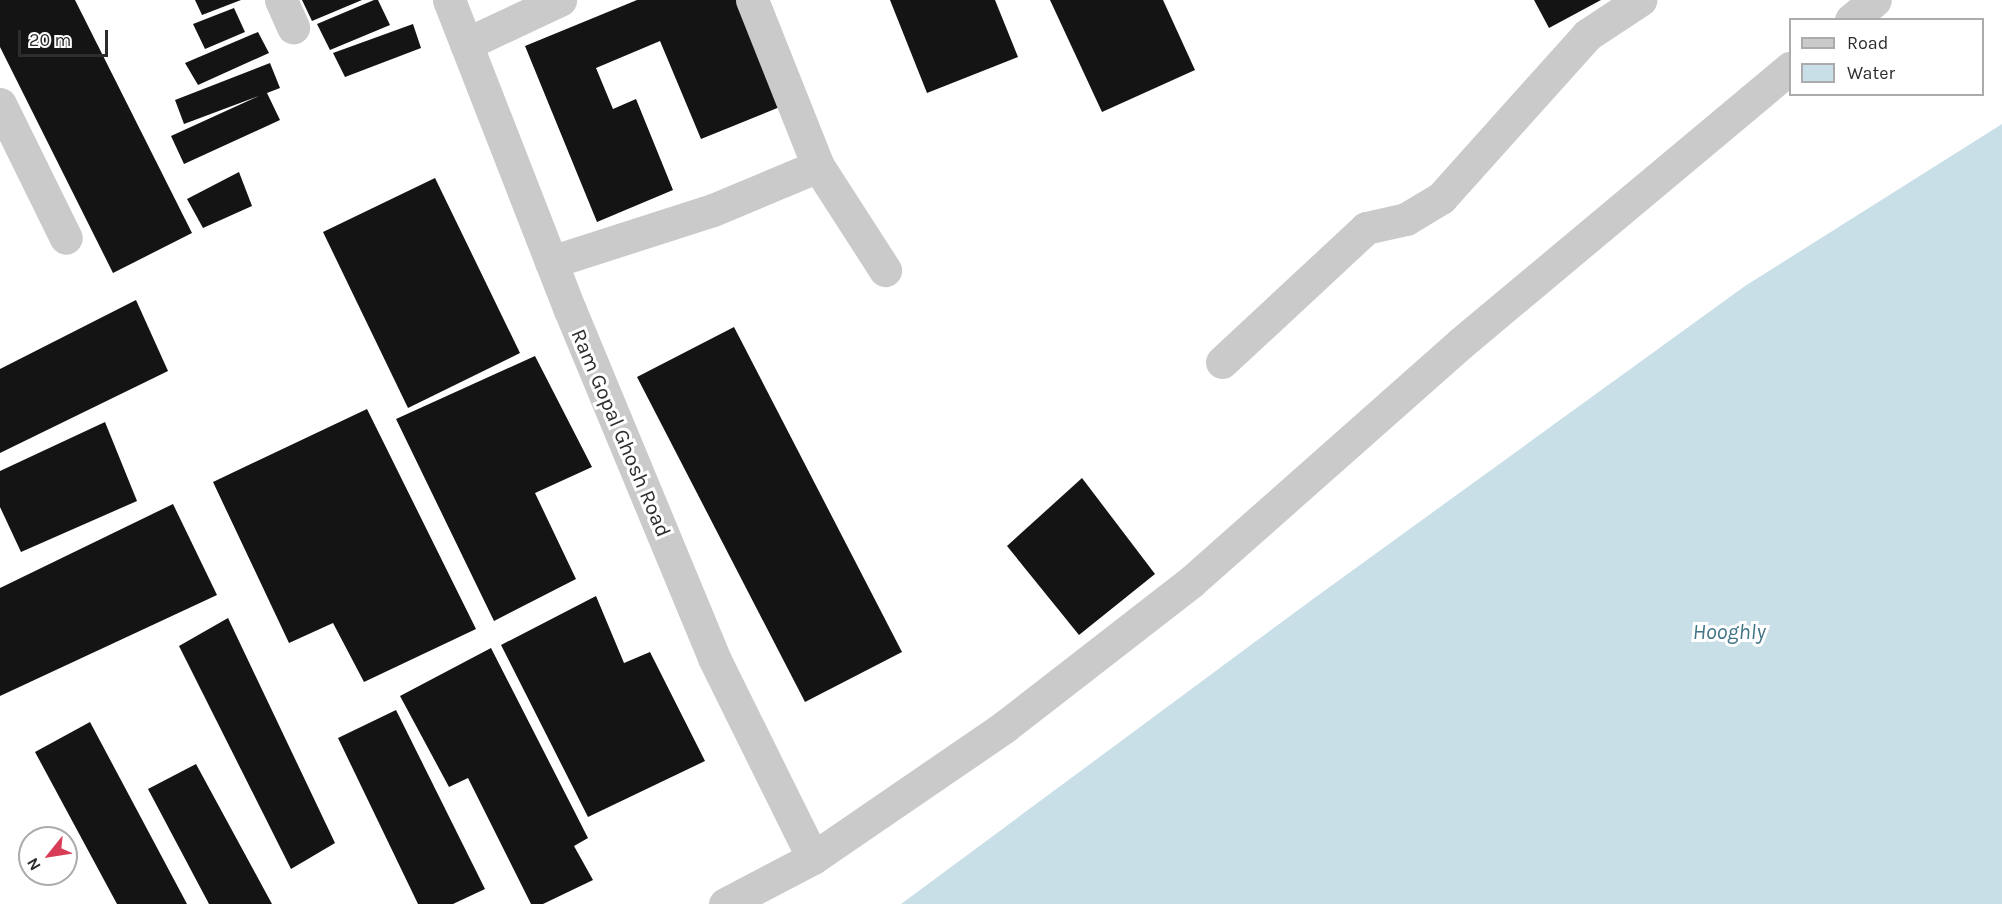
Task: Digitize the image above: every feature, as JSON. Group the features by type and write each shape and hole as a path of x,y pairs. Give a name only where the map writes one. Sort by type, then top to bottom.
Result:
{"street":[{"name":"Ram Gopal Ghosh Road","path":"449,0 551,262 714,658 813,858"},
{"path":"466,44 560,0"},
{"path":"752,0 818,166 885,270"},
{"path":"1222,362 1366,228 1406,219 1441,198 1587,35 1640,0"},
{"path":"1853,18 1875,0"},
{"path":"725,904 813,858 1004,727 1192,581 1461,343 1789,70"},
{"path":"0,104 66,238"},
{"path":"551,262 713,210 818,166"}],"water":[{"name":"Hooghly","path":"2002,124 2002,904 901,904 1313,599 1745,286"}],"building":[{"path":"0,0 75,0 192,233 113,273 0,47"},
{"path":"195,0 241,0 202,15"},
{"path":"302,0 362,0 312,21"},
{"path":"378,0 390,25 330,50 317,24"},
{"path":"637,0 750,0 792,102 701,139 660,41 596,68 613,109 636,99 673,190 597,222 525,46"},
{"path":"890,0 995,0 1018,57 927,93"},
{"path":"1050,0 1163,0 1195,70 1102,112"},
{"path":"1534,0 1601,0 1549,28"},
{"path":"234,8 245,32 205,49 193,24"},
{"path":"413,24 421,48 345,77 333,53"},
{"path":"258,32 269,53 198,85 185,63"},
{"path":"270,63 280,88 267,93 280,120 184,164 171,136 259,96 184,124 175,100"},
{"path":"239,172 252,206 203,228 187,199"},
{"path":"435,178 520,353 408,408 323,232"},
{"path":"136,300 168,371 0,453 0,369"},
{"path":"734,327 902,652 805,702 637,377"},
{"path":"535,356 592,467 535,493 576,579 494,621 396,419"},
{"path":"367,409 476,629 364,682 333,623 289,643 213,482"},
{"path":"105,422 137,501 21,552 0,507 0,471"},
{"path":"1082,478 1155,574 1079,635 1007,546"},
{"path":"173,504 217,595 0,696 0,588"},
{"path":"596,596 624,663 650,652 705,761 588,817 501,645"},
{"path":"228,618 335,843 291,869 179,646"},
{"path":"491,648 588,838 574,846 593,880 543,904 531,904 468,778 449,787 400,696"},
{"path":"396,710 485,889 453,904 418,904 338,738"},
{"path":"90,722 187,904 117,904 78,832 78,826 75,826 35,752"},
{"path":"196,764 272,904 209,904 148,789"}]}
